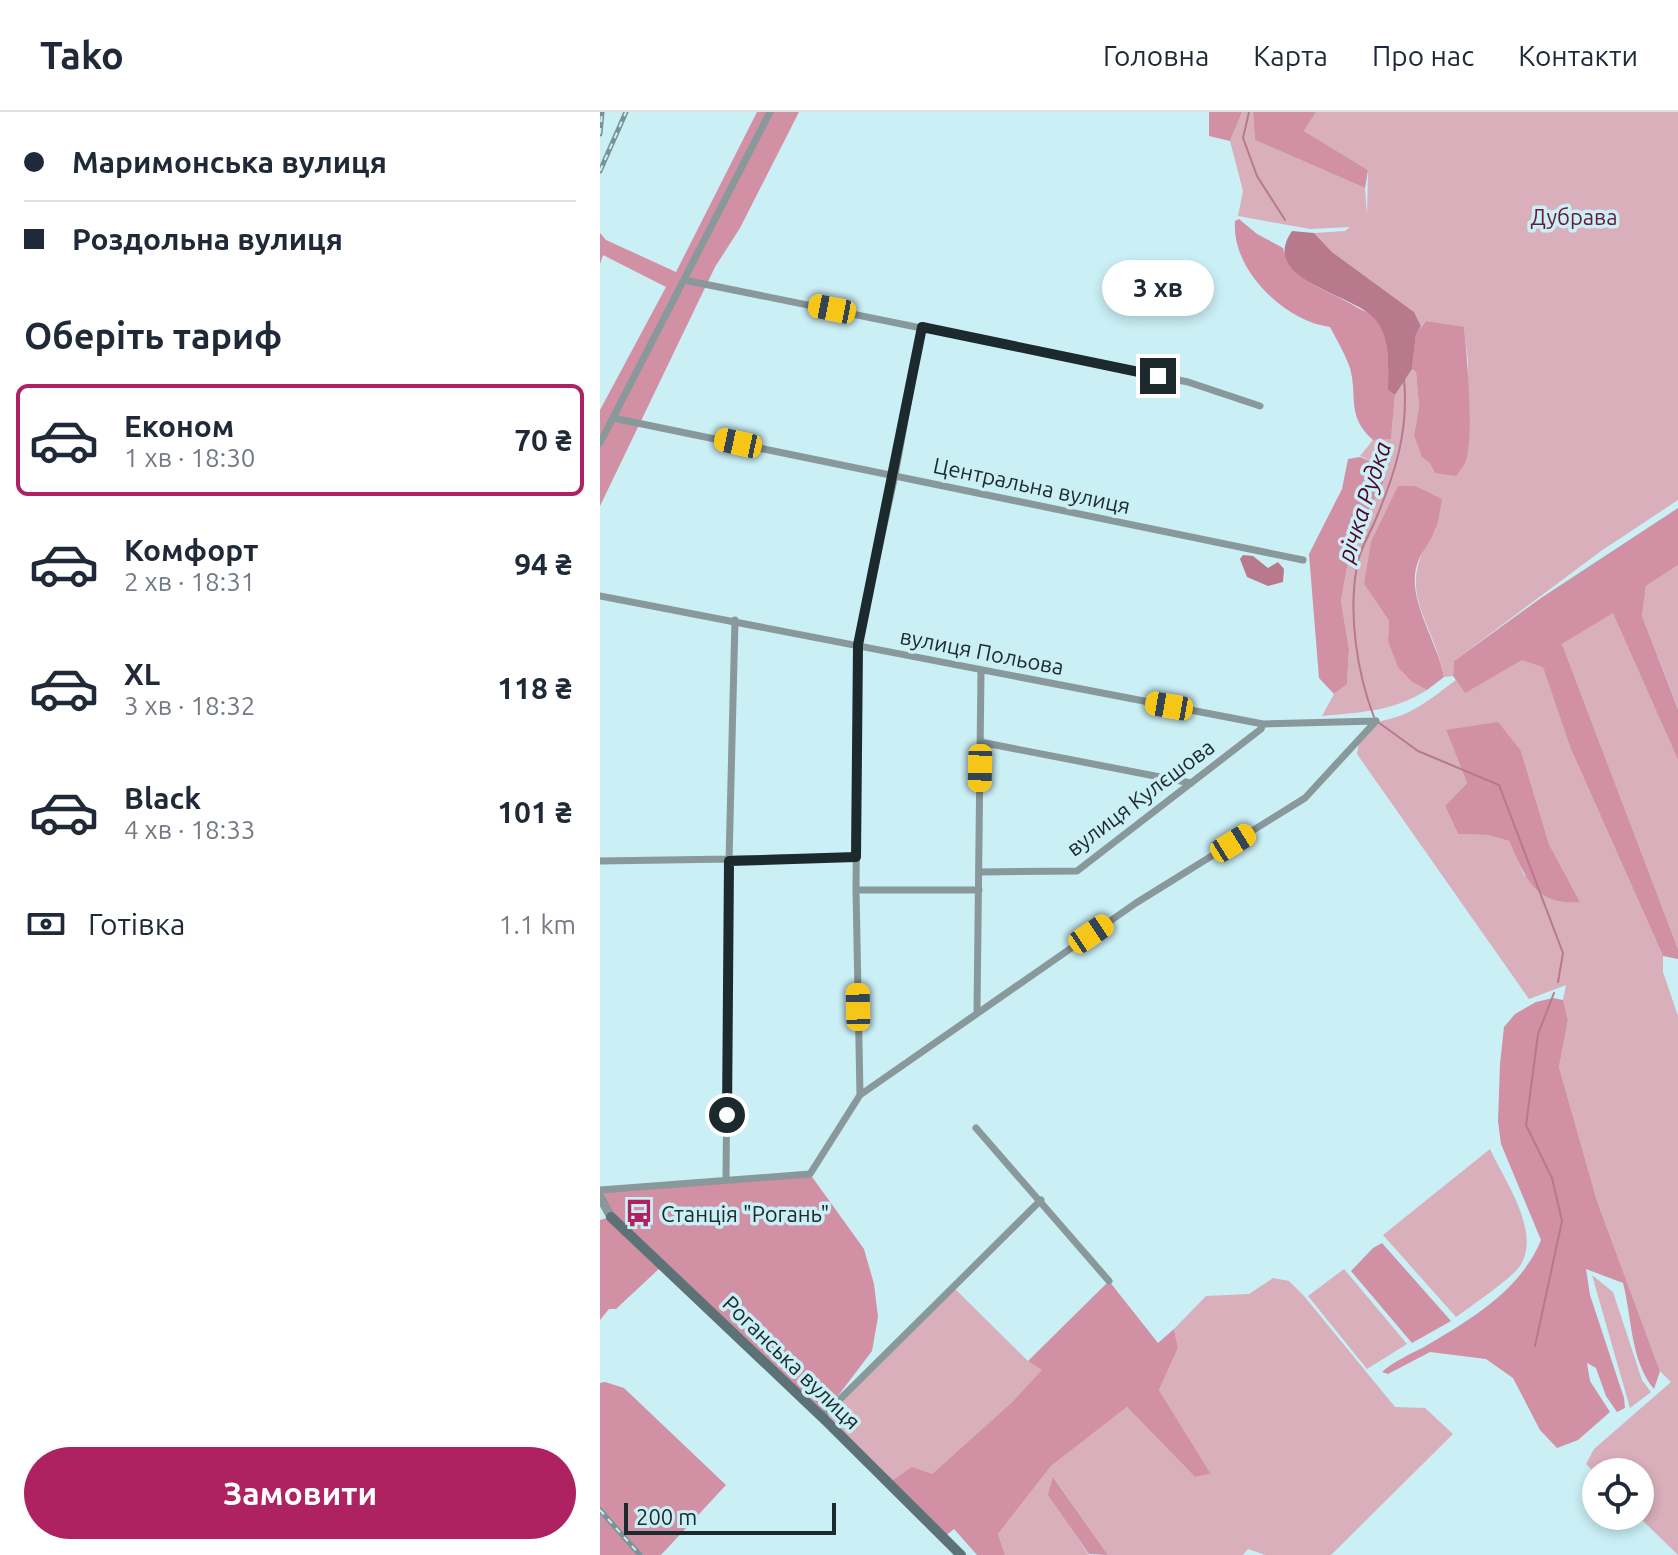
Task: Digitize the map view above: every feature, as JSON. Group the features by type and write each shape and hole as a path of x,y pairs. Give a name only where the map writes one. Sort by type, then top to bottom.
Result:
{"main road":[{"name":"Роганська вулиця","path":"611,1217 822,1417 961,1555"}],"street":[{"path":"600,443 770,112"},
{"path":"684,280 1188,382 1260,406"},
{"path":"860,1095 856,890 858,645 895,475 922,327"},
{"name":"Центральна вулиця","path":"613,418 1303,560"},
{"name":"вулиця Польова","path":"600,596 1263,724 1376,721 1305,798 1136,903 977,1011"},
{"path":"726,1178 735,620"},
{"path":"600,1190 810,1174 860,1095 977,1011 981,671"},
{"name":"вулиця Кулєшова","path":"979,872 1077,871 1261,729 1263,724"},
{"path":"980,742 1191,783"},
{"path":"600,861 856,857"},
{"path":"856,890 979,890"},
{"path":"976,1128 1109,1281"},
{"name":"Роганська вулиця","path":"600,1197 611,1217"},
{"path":"822,1417 1041,1200"}],"green space":[{"name":"Дубрава","path":"1242,112 1253,112 1255,140 1365,188 1367,216 1368,170 1304,131 1316,112 1678,112 1678,500 1601,551 1454,661 1453,676 1444,677 1416,587 1423,551 1436,529 1398,487 1380,525 1364,584 1389,621 1388,641 1412,682 1427,690 1389,707 1322,716 1334,694 1347,684 1349,649 1341,601 1348,562 1361,525 1385,477 1377,464 1360,456 1373,440 1391,438 1395,395 1412,369 1416,372 1419,407 1414,435 1468,436 1468,361 1464,328 1426,321 1421,326 1414,312 1332,252 1314,233 1345,231 1350,227 1310,229 1238,216 1243,191 1230,141"},
{"path":"1678,565 1678,708 1642,616 1646,586"},
{"path":"1613,612 1678,760 1678,949 1562,644"},
{"path":"1522,659 1543,666 1570,747 1663,956 1663,972 1678,1016 1678,1555 1652,1530 1654,1458 1589,1458 1594,1449 1671,1382 1660,1371 1597,1201 1559,1067 1568,1020 1563,1000 1566,985 1529,999 1357,754 1359,742 1368,728 1413,710 1456,680 1465,692","holes":["1446,730 1521,751 1549,844 1580,902 1524,875 1509,841 1487,835 1458,834 1445,806 1467,783"]},
{"path":"1490,1149 1524,1222 1526,1252 1515,1271 1456,1317 1383,1235"},
{"path":"1344,1269 1407,1344 1367,1369 1308,1296"},
{"path":"1592,1275 1613,1292 1642,1380 1651,1392 1630,1408"},
{"path":"1273,1278 1289,1281 1304,1296 1395,1407 1425,1408 1453,1434 1331,1555 1265,1555 1248,1549 1243,1555 1108,1555 1054,1478 1049,1495 1089,1555 1005,1555 998,1534 1051,1466 1127,1407 1195,1477 1211,1474 1159,1390 1178,1348 1174,1329 1206,1296 1249,1294"},
{"path":"953,1287 1028,1361 1043,1370 932,1474 889,1483 822,1417"}],"shaded area":[{"path":"757,112 799,112 740,228 715,267 600,506 600,410 666,287 603,255 600,264 600,233 606,240 676,272"},
{"path":"1209,112 1242,112 1230,141 1209,136"},
{"path":"1253,112 1316,112 1304,131 1368,170 1365,188 1255,140"},
{"path":"1239,219 1257,234 1283,248 1288,260 1303,278 1370,314 1379,324 1387,352 1388,390 1395,395 1391,439 1373,440 1359,423 1350,368 1330,327 1313,323 1279,304 1251,274 1236,239 1235,221"},
{"path":"1292,231 1314,233 1332,252 1414,312 1421,326 1416,334 1412,369 1395,395 1388,390 1387,352 1379,325 1362,309 1297,273 1287,262 1285,248"},
{"path":"1426,321 1464,327 1469,433 1466,460 1456,476 1435,473 1430,463 1422,457 1414,435 1419,407 1416,372 1412,369 1416,333"},
{"path":"1360,457 1377,464 1386,477 1361,525 1348,562 1341,601 1349,649 1347,684 1334,694 1319,678 1309,554 1342,489 1348,459"},
{"path":"1398,486 1415,486 1442,499 1436,526 1420,556 1415,575 1417,600 1444,677 1427,690 1412,682 1398,667 1388,641 1389,621 1364,584 1371,542"},
{"path":"1678,508 1678,565 1646,586 1642,616 1678,709 1678,760 1613,613 1562,644 1678,949 1678,959 1663,956 1570,747 1543,667 1522,660 1465,693 1453,676 1454,661 1541,598"},
{"path":"1243,555 1253,556 1268,568 1278,562 1284,569 1283,582 1268,586 1247,577 1240,559"},
{"path":"1498,722 1521,751 1549,844 1580,902 1565,902 1542,894 1527,877 1509,841 1487,835 1458,834 1445,806 1467,783 1446,730"},
{"path":"1553,998 1563,1000 1568,1020 1559,1067 1597,1201 1660,1371 1654,1389 1636,1352 1623,1283 1586,1269 1590,1295 1625,1408 1617,1412 1606,1396 1596,1368 1587,1363 1590,1381 1610,1412 1578,1440 1557,1448 1540,1430 1513,1378 1486,1359 1430,1352 1388,1374 1382,1372 1459,1326 1492,1302 1521,1274 1541,1240 1501,1144 1498,1121 1500,1064 1504,1027 1515,1014 1536,1002"},
{"path":"810,1174 864,1249 874,1284 878,1317 872,1351 822,1417 662,1266 600,1320 600,1220 610,1217 600,1190"},
{"path":"1382,1243 1451,1321 1412,1343 1351,1271"},
{"path":"1109,1281 1158,1343 1174,1329 1178,1348 1159,1390 1211,1474 1195,1477 1127,1407 1051,1466 998,1534 1005,1555 977,1555 954,1529 943,1538 889,1483 912,1467 932,1474 1012,1402 1042,1370 1028,1361"},
{"path":"600,1383 624,1388 726,1485 661,1555 600,1555"},
{"path":"1053,1477 1108,1555 1089,1554 1048,1495"}],"waterway":[{"name":"річка Рудка","path":"1249,112 1243,138 1257,176 1285,220"},
{"name":"річка Рудка","path":"1374,717 1363,682 1356,643 1354,584 1360,555 1382,504 1399,452 1404,417 1404,379"},
{"name":"річка Рудка","path":"1378,722 1418,751 1499,785 1563,953 1558,982"},
{"name":"річка Рудка","path":"1535,1346 1562,1221 1552,1178 1526,1125 1538,1034 1554,993"}],"railway":[{"path":"600,134 602,112"},
{"path":"600,171 626,112"},
{"path":"600,1510 640,1555"}],"place":[{"name":"Станція \"Рогань\"","path":"639,1213"}],"route":[{"path":"727,1115 729,861 856,857 858,645 895,475 922,327 1158,376"}]}
